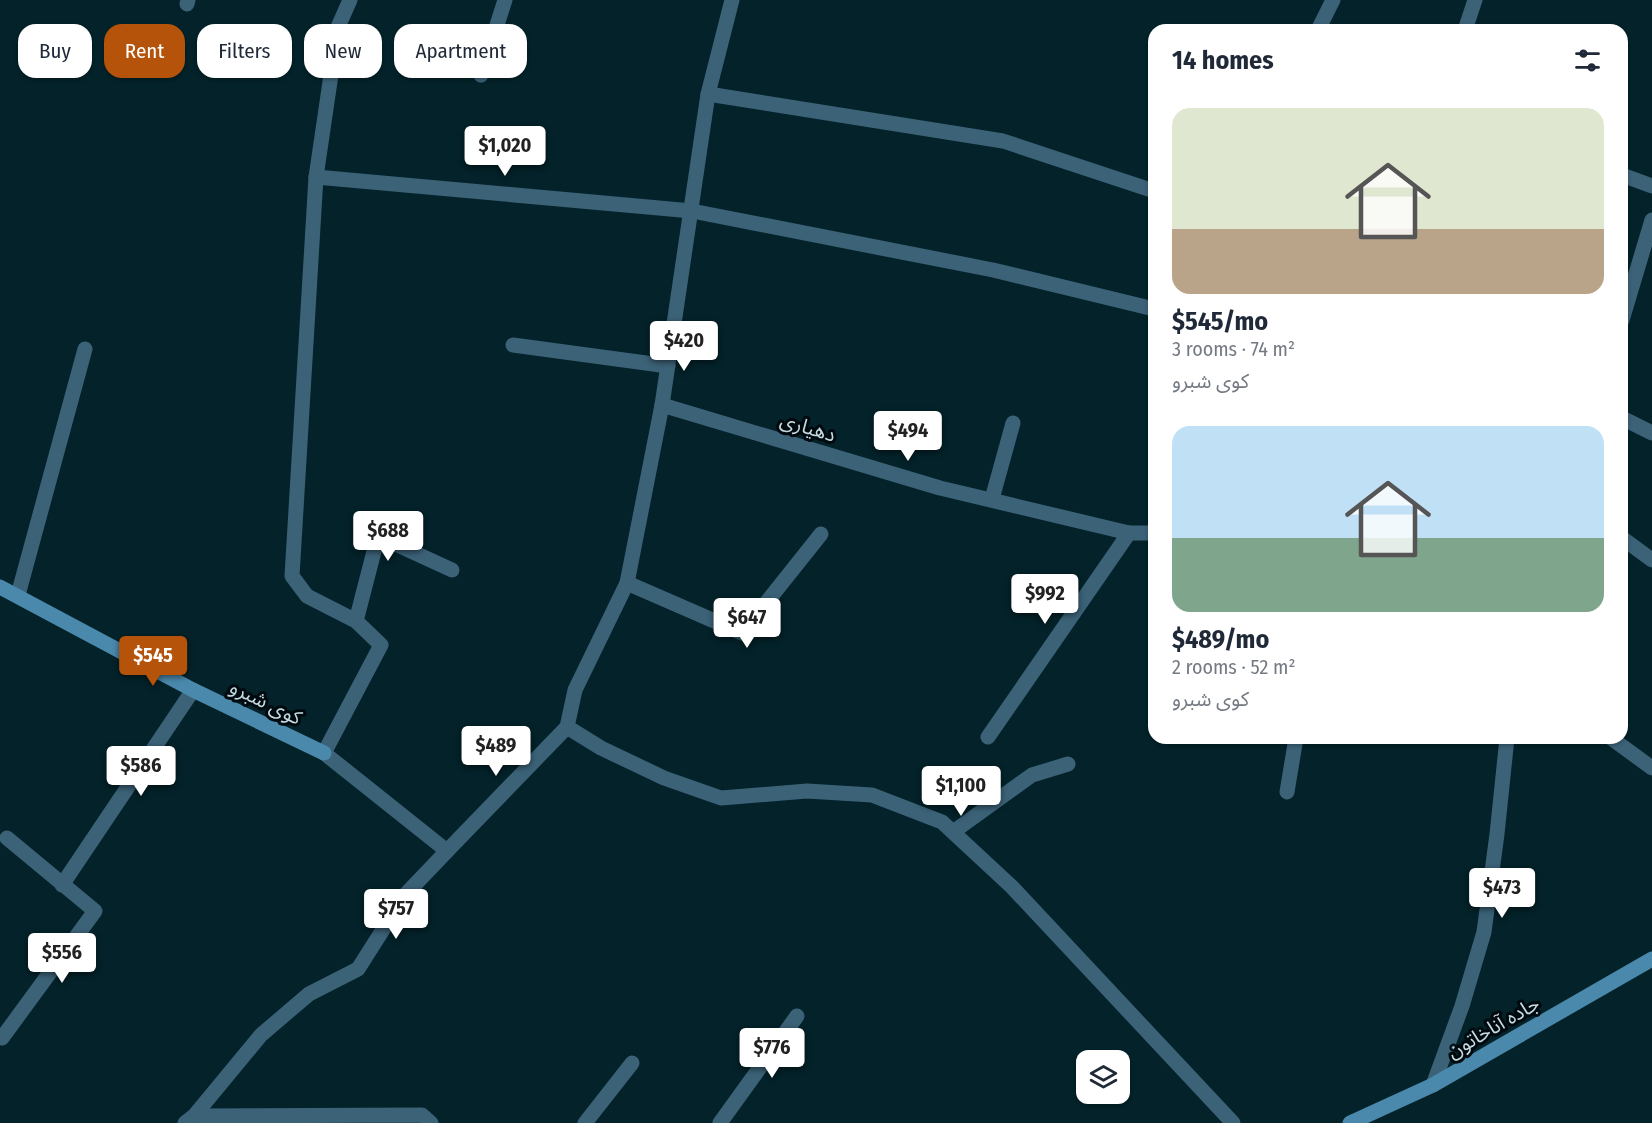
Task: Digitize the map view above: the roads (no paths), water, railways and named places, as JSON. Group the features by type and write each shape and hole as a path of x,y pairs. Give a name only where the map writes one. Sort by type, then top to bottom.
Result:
{"street":[{"path":"350,0 338,27 316,177 292,576 307,597 356,621 381,645 324,753 447,851"},
{"path":"497,24 505,0"},
{"path":"189,1119 261,1035 309,994 358,969 405,895 567,727 575,690 627,583 662,405 708,94 732,0"},
{"path":"1321,24 1333,0"},
{"path":"1467,24 1475,0"},
{"path":"708,94 1003,141 1148,189"},
{"path":"1628,176 1652,186"},
{"path":"316,177 692,211 993,270 1148,308"},
{"path":"1628,300 1652,220"},
{"path":"513,345 668,366"},
{"path":"18,595 85,349"},
{"name":"دهیاری","path":"662,405 940,488 1129,533 1148,533"},
{"path":"1628,421 1652,433"},
{"path":"992,500 1013,423"},
{"path":"988,737 1129,533"},
{"path":"627,583 742,633 821,534"},
{"path":"356,621 378,536 452,570"},
{"path":"1628,542 1652,560"},
{"name":"کوی شبرو","path":"0,587 193,690 324,753"},
{"path":"62,885 193,690"},
{"path":"567,727 601,748 664,778 721,798 807,791 872,795 942,822 1012,887 1233,1123"},
{"path":"1287,792 1295,744"},
{"path":"1433,1085 1484,932 1506,744"},
{"path":"1619,744 1652,768"},
{"path":"953,832 1032,775 1068,764"},
{"path":"2,1038 95,911 8,838"},
{"name":"جاده آناخاتون","path":"1350,1123 1433,1085 1652,959"},
{"path":"720,1123 797,1017"},
{"path":"585,1123 632,1063"},
{"path":"189,1119 422,1114 431,1123"}]}
